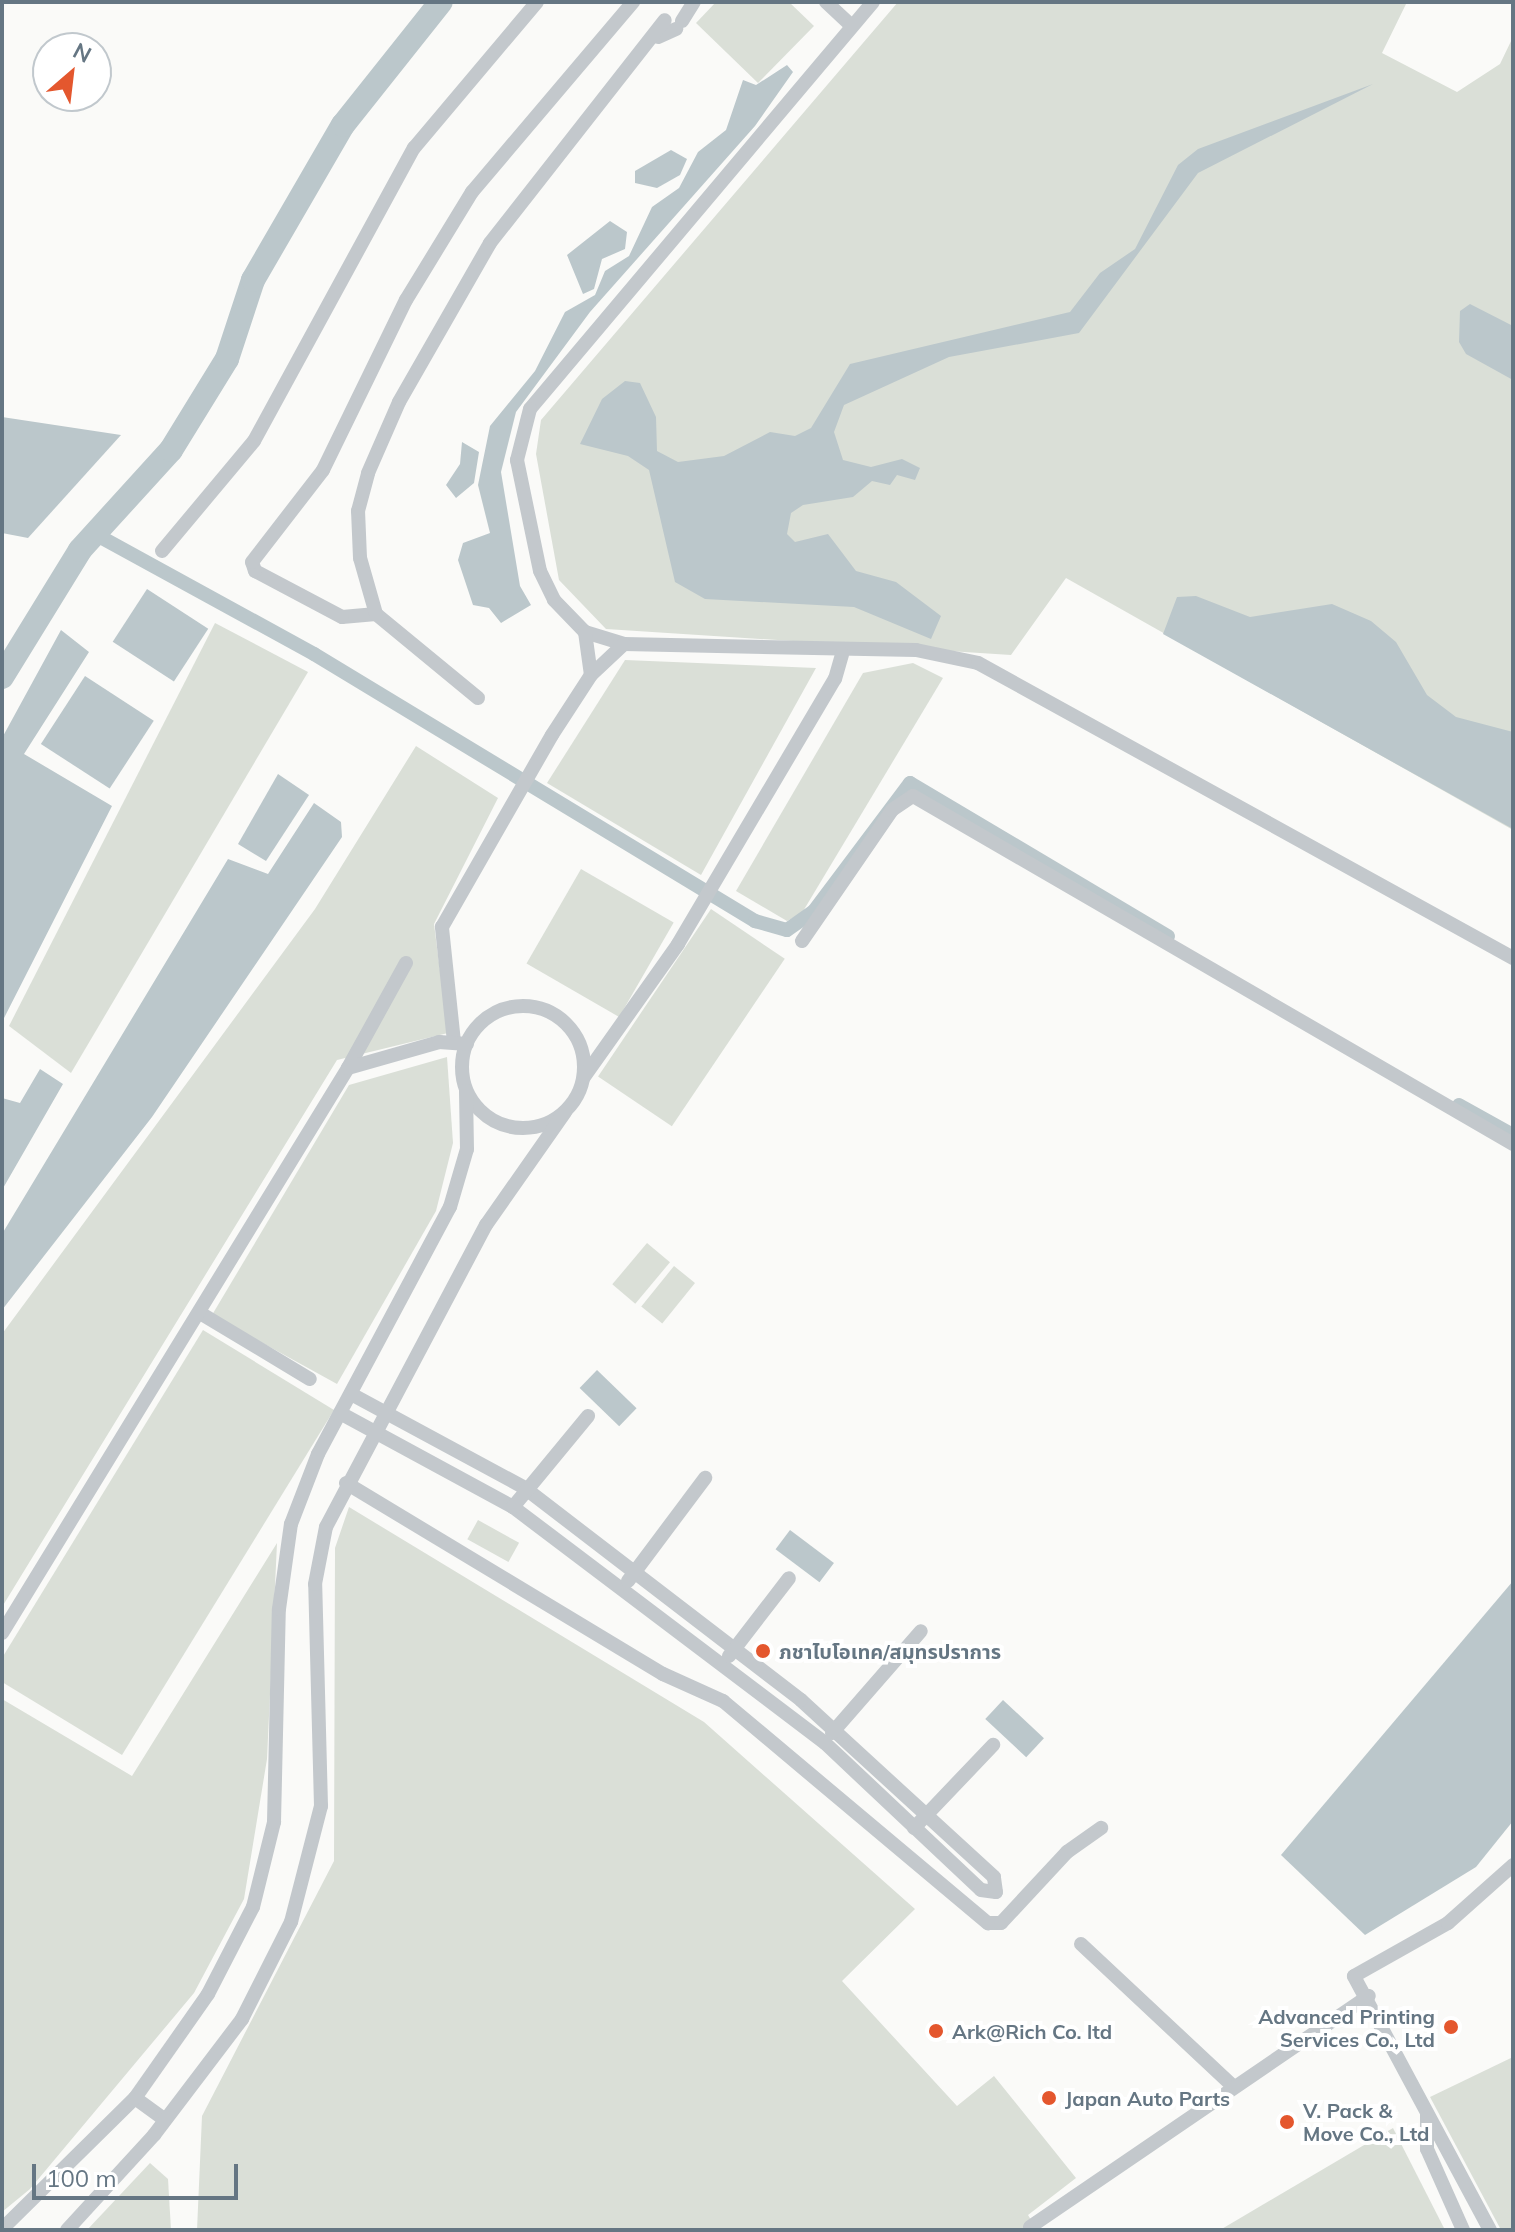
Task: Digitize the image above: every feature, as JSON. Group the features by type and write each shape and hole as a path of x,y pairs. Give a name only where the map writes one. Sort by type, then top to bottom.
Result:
{"street":[{"path":"162,551 254,441 414,148 537,2"},
{"path":"376,614 342,617 255,571 252,562 323,470 406,300 472,192 633,2"},
{"path":"826,2 852,26"},
{"path":"873,2 540,396 521,428 517,460 540,571 554,600 585,632 624,644 842,654 916,650 978,663 1005,674 1513,958"},
{"path":"478,698 376,614 360,558 358,511 399,402 490,243 658,37 682,13"},
{"path":"585,632 591,675"},
{"path":"2,2229 135,2098 208,1994 253,1907 274,1822 279,1609 291,1524 340,1413 450,1207 467,1149 466,1091 442,927 543,749 591,675 624,644"},
{"path":"67,2230 165,2120 242,2019 291,1922 321,1806 315,1584 326,1527 346,1483 376,1433 486,1225 565,1112 584,1077 700,904 835,679 842,654"},
{"path":"802,941 892,810 913,796 1513,1144"},
{"path":"2,1633 348,1068 406,963"},
{"path":"348,1068 460,1043 483,1018 502,1008 544,1008 577,1036 584,1077"},
{"path":"466,1091 492,1120 510,1127 549,1123 565,1112"},
{"path":"200,1313 310,1379"},
{"path":"340,1413 513,1507 825,1743 984,1893 996,1892 997,1880 836,1728 632,1576 525,1488 351,1394"},
{"path":"513,1507 525,1488 588,1416"},
{"path":"621,1591 705,1478"},
{"path":"346,1483 663,1674 723,1701 988,1923 1001,1923 1067,1852 1101,1828"},
{"path":"721,1666 789,1578"},
{"path":"825,1743 921,1631"},
{"path":"914,1828 993,1745"},
{"path":"1490,2230 1427,2114 1369,1996 1354,1976 1448,1923 1513,1865"},
{"path":"1081,1944 1233,2086"},
{"path":"1030,2227 1369,1996"},
{"path":"135,2098 165,2120"},
{"path":"1427,2114 1427,2149 1463,2230"}],"shaded area":[{"path":"716,2 789,2 814,26 758,83 696,23"},
{"path":"898,2 1407,2 1382,53 1457,92 1500,64 1513,37 1513,830 1066,578 1011,655 606,629 559,580 536,454 541,420"},
{"path":"787,65 793,72 755,126 590,312 516,412 501,472 520,586 531,605 501,623 489,608 473,605 458,560 463,543 490,533 478,485 490,426 535,371 565,312 595,295 605,271 629,256 652,207 679,188 698,152 726,130 743,80 756,85"},
{"path":"1373,84 1198,173 1079,333 949,357 844,405 834,432 843,460 871,467 902,459 920,468 915,480 897,475 890,485 872,481 853,497 803,505 791,513 787,534 795,542 828,534 856,571 896,582 941,616 931,639 854,607 705,599 675,582 649,470 628,456 580,444 602,399 625,381 640,383 656,417 657,451 678,462 724,456 770,432 795,436 811,428 850,364 1070,312 1100,273 1135,249 1178,165 1198,149"},
{"path":"671,150 687,159 680,175 657,188 635,183 635,171"},
{"path":"610,221 627,232 625,249 602,259 594,289 583,294 567,255"},
{"path":"1470,304 1513,326 1513,380 1466,354 1459,342 1460,311"},
{"path":"2,417 121,435 28,538 2,533"},
{"path":"462,442 479,452 474,483 456,498 446,485 460,464"},
{"path":"147,589 208,629 174,682 113,642"},
{"path":"1196,596 1250,617 1332,604 1371,621 1396,642 1427,695 1456,717 1513,732 1513,829 1163,634 1177,597"},
{"path":"215,623 308,672 71,1073 9,1026"},
{"path":"61,630 89,652 24,754 112,806 2,1022 2,738"},
{"path":"625,660 816,668 701,875 547,783"},
{"path":"913,663 943,678 802,913 787,921 736,891 863,673"},
{"path":"85,676 154,721 110,789 41,744"},
{"path":"416,746 498,798 434,924 448,1033 337,1060 2,1607 2,1334 315,909"},
{"path":"278,774 309,795 266,861 238,844"},
{"path":"314,803 341,822 342,837 152,1117 2,1310 2,1234 228,859 268,874"},
{"path":"581,869 674,922 619,1017 526,963"},
{"path":"711,909 785,959 672,1126 598,1076"},
{"path":"447,1057 453,1143 436,1211 337,1384 212,1315 349,1085"},
{"path":"40,1069 63,1084 2,1190 2,1098 20,1103"},
{"path":"647,1243 670,1262 635,1304 612,1284"},
{"path":"674,1266 695,1283 662,1323 641,1306"},
{"path":"203,1330 334,1410 122,1755 2,1682 2,1658"},
{"path":"597,1370 637,1408 619,1426 580,1388"},
{"path":"349,1507 704,1722 915,1909 842,1981 957,2106 994,2076 1076,2178 1028,2215 1037,2230 197,2230 202,2116 334,1861 335,1548"},
{"path":"478,1520 519,1543 508,1562 467,1539"},
{"path":"790,1530 834,1563 819,1582 776,1549"},
{"path":"277,1543 267,1759 244,1899 194,1993 30,2189 2,2212 2,1699 132,1776"},
{"path":"1513,1581 1513,1821 1476,1867 1365,1935 1281,1855"},
{"path":"1003,1700 1044,1738 1026,1757 985,1719"},
{"path":"1513,2057 1513,2230 1501,2230 1430,2097"},
{"path":"1393,2128 1445,2230 1220,2230"},
{"path":"150,2163 168,2179 171,2230 87,2230"}],"waterway":[{"path":"2,677 80,550 171,450 227,359 253,280 343,125 441,2"},
{"path":"95,534 314,654 755,921 787,930 814,911 910,783 1168,936"},
{"path":"1459,1105 1513,1135"}],"place":[{"name":"ภชาไบโอเทค/สมุทรปราการ","path":"763,1651"},
{"name":"Advanced Printing Services Co., Ltd","path":"1451,2027"},
{"name":"Ark@Rich Co. ltd","path":"936,2031"},
{"name":"Japan Auto Parts","path":"1049,2098"},
{"name":"V. Pack & Move Co., Ltd","path":"1287,2122"}]}
